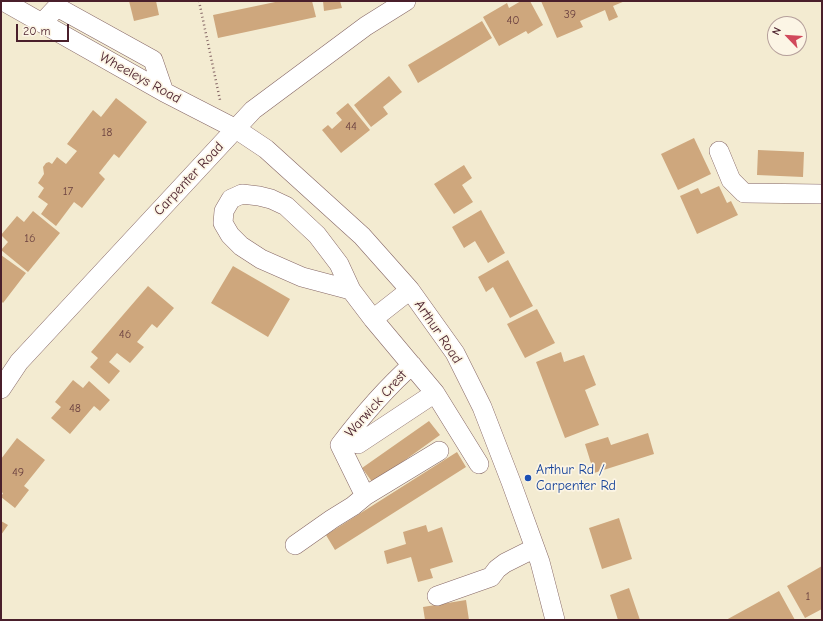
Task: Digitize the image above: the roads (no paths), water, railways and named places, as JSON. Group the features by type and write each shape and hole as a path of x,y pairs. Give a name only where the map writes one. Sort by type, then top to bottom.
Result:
{"street":[{"name":"Wheeleys Road","path":"3,1 164,92 230,126"},
{"name":"Carpenter Road","path":"1,389 19,362 230,126 366,26 406,1"},
{"name":"Arthur Road","path":"230,126 266,149 362,236 410,290 455,353 482,407 511,482 535,548 555,620"},
{"path":"719,151 731,180 744,193 822,194"},
{"name":"Warwick Crest","path":"351,290 302,277 260,259 241,246 230,236 223,223 224,211 231,198 242,194 271,199 286,206 317,235 339,264 351,290 373,319 435,393 479,464"},
{"path":"373,319 410,290"},
{"name":"Warwick Crest","path":"365,496 340,445 362,416 393,382 412,365"},
{"path":"358,444 435,393"},
{"path":"295,545 353,506 365,496 439,451"},
{"path":"437,596 491,577 497,568 535,548"}],"place":[{"name":"Arthur Rd / Carpenter Rd","path":"528,478"}]}
